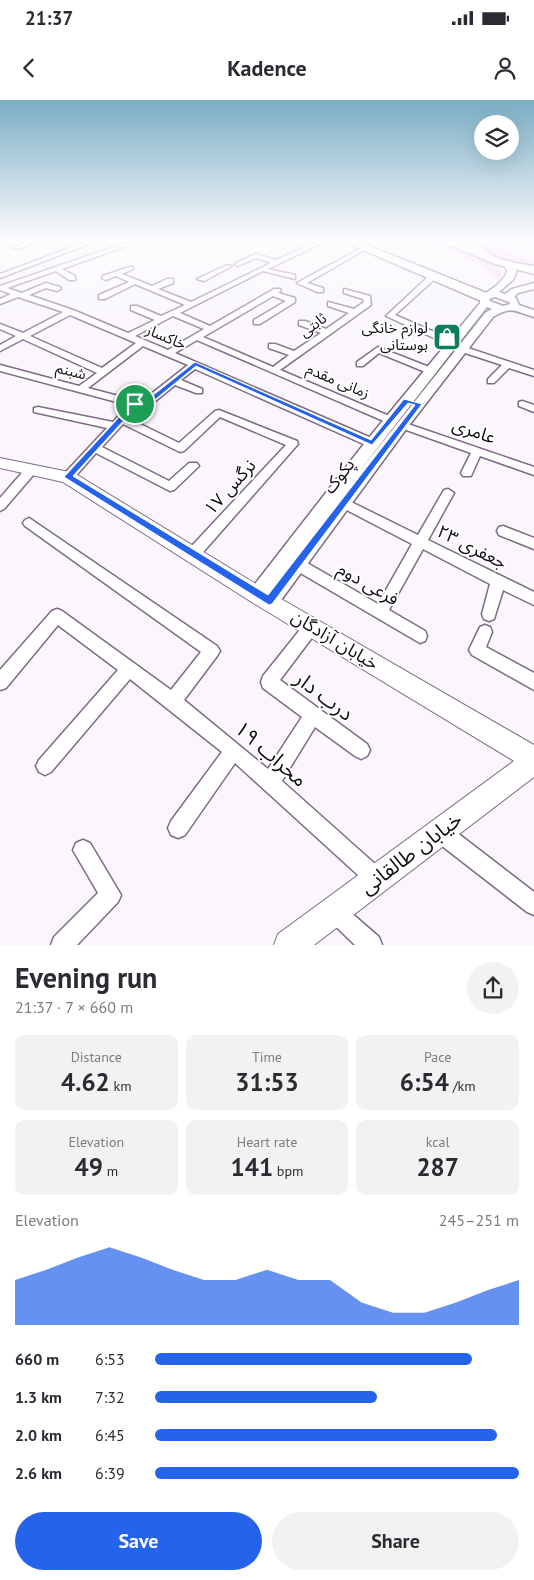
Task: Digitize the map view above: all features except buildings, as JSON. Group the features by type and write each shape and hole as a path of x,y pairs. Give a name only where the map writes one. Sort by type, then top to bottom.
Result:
{"highway":[{"path":"443,280 486,298"}],"main road":[{"name":"خیابان آزادگان","path":"0,464 68,477 263,598 534,760"},
{"name":"خیابان طالقانی","path":"289,945 534,760"}],"street":[{"path":"0,288 21,280"},
{"path":"131,280 190,304"},
{"path":"128,336 190,304 221,280"},
{"path":"306,280 301,283 320,290"},
{"path":"430,280 390,316 457,346 534,372"},
{"name":"پکوک","path":"263,598 297,564 343,502 396,423 457,346 486,298 507,280"},
{"path":"151,289 170,281"},
{"path":"102,298 135,282"},
{"path":"0,302 46,285 58,289"},
{"name":"پکوک","path":"413,402 430,370 489,315 507,304 515,291 534,286"},
{"name":"خاکسار","path":"0,288 70,312 143,342 372,443"},
{"name":"ثابتی","path":"274,370 368,303 367,298 347,291"},
{"path":"169,353 275,292 292,300 257,322"},
{"path":"486,298 534,314"},
{"path":"331,304 354,312"},
{"path":"134,308 160,319"},
{"path":"0,348 70,312"},
{"path":"172,313 211,329"},
{"path":"302,323 327,332"},
{"path":"0,326 103,372"},
{"name":"زمانی مقدم","path":"196,337 396,423"},
{"path":"81,389 143,342"},
{"path":"272,346 296,354"},
{"path":"360,364 378,350 430,370"},
{"path":"68,477 135,404 143,406 195,364"},
{"path":"491,381 508,364"},
{"name":"شبنم","path":"1,370 135,404"},
{"path":"175,381 200,391"},
{"path":"522,404 534,408"},
{"path":"38,410 118,423"},
{"name":"نرگس ۱۷","path":"118,423 180,448 219,413 293,444 193,554"},
{"name":"پکوک","path":"263,598 372,443 396,423"},
{"name":"عامری","path":"396,423 534,471"},
{"path":"95,448 170,487 193,466"},
{"path":"467,473 477,451"},
{"path":"0,506 31,470"},
{"path":"380,613 448,493"},
{"name":"جعفری ۲۳","path":"343,502 534,599"},
{"path":"29,522 212,651 173,701"},
{"path":"503,530 534,544"},
{"name":"فرعی دوم","path":"297,564 420,636"},
{"path":"489,614 498,581"},
{"name":"محراب ۱۹","path":"0,682 58,616 128,670 173,701 234,750 377,879"},
{"name":"درب دار","path":"312,626 270,682 361,750"},
{"path":"485,632 477,650 534,682"},
{"path":"45,766 128,670"},
{"path":"270,783 313,715"},
{"path":"178,828 234,750"},
{"path":"440,832 534,904"},
{"path":"62,945 111,895 83,850"},
{"path":"334,911 371,945"}],"place":[{"name":"لوازم خانگی بوستانی","path":"447,337"}],"route":[{"path":"195,364 372,443 407,400 418,404 269,601 68,477 135,404 143,406 195,364"}]}
